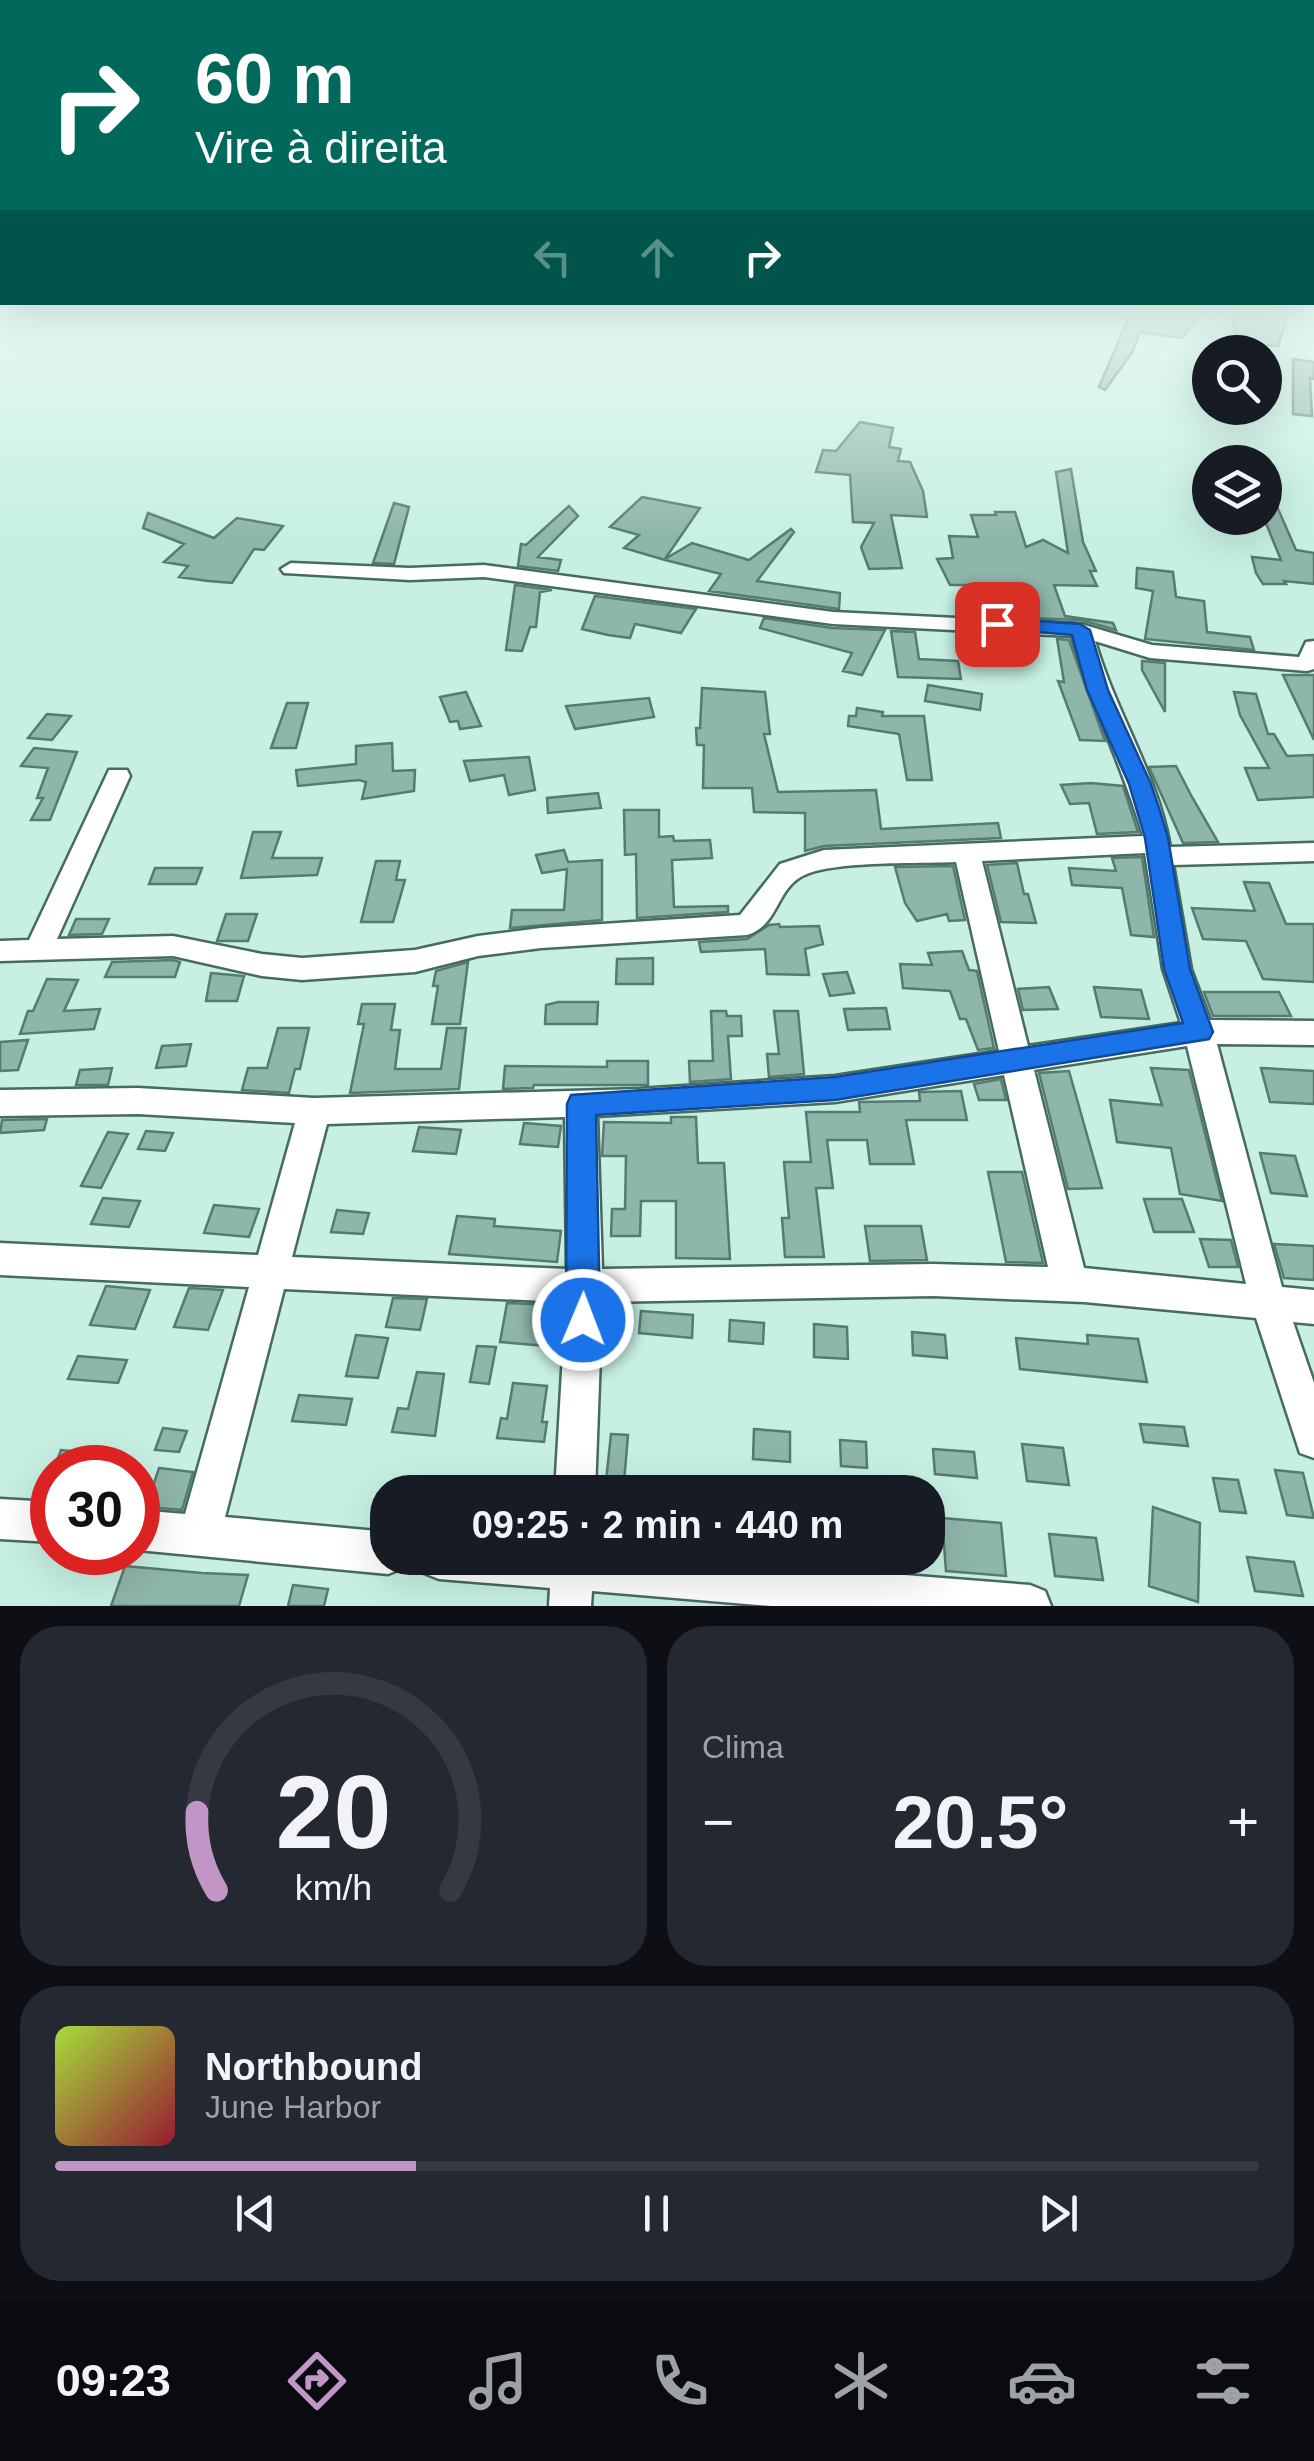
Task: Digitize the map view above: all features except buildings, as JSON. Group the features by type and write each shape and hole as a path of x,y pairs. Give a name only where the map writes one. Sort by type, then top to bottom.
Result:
{"street":[{"path":"291,569 410,574 484,572 833,618 1080,630 1150,651 1217,659 1308,664 1314,648"},
{"path":"1080,630 1098,690 1140,784 1158,850 1177,969 1199,1032 1268,1300 1314,1439"},
{"path":"38,950 118,776"},
{"path":"966,850 1070,1284"},
{"path":"0,951 172,946 262,966 302,970 414,961 478,946 541,938 748,925 758,918 784,872 800,863 966,850 1314,852"},
{"path":"0,1103 138,1101 314,1111 581,1104 835,1089 1199,1032 1314,1033"},
{"path":"576,1475 584,1285 581,1104"},
{"path":"200,1535 314,1111"},
{"path":"0,1258 272,1274 584,1285 933,1280 1070,1284 1314,1307"},
{"path":"0,1519 30,1521"},
{"path":"160,1532 370,1551"},
{"path":"571,1578 1030,1606"}],"route":[{"path":"583,1320 581,1104 835,1089 1138,1038 1199,1032 1177,969 1156,838 1140,784 1098,690 1080,630 997,624"}]}
